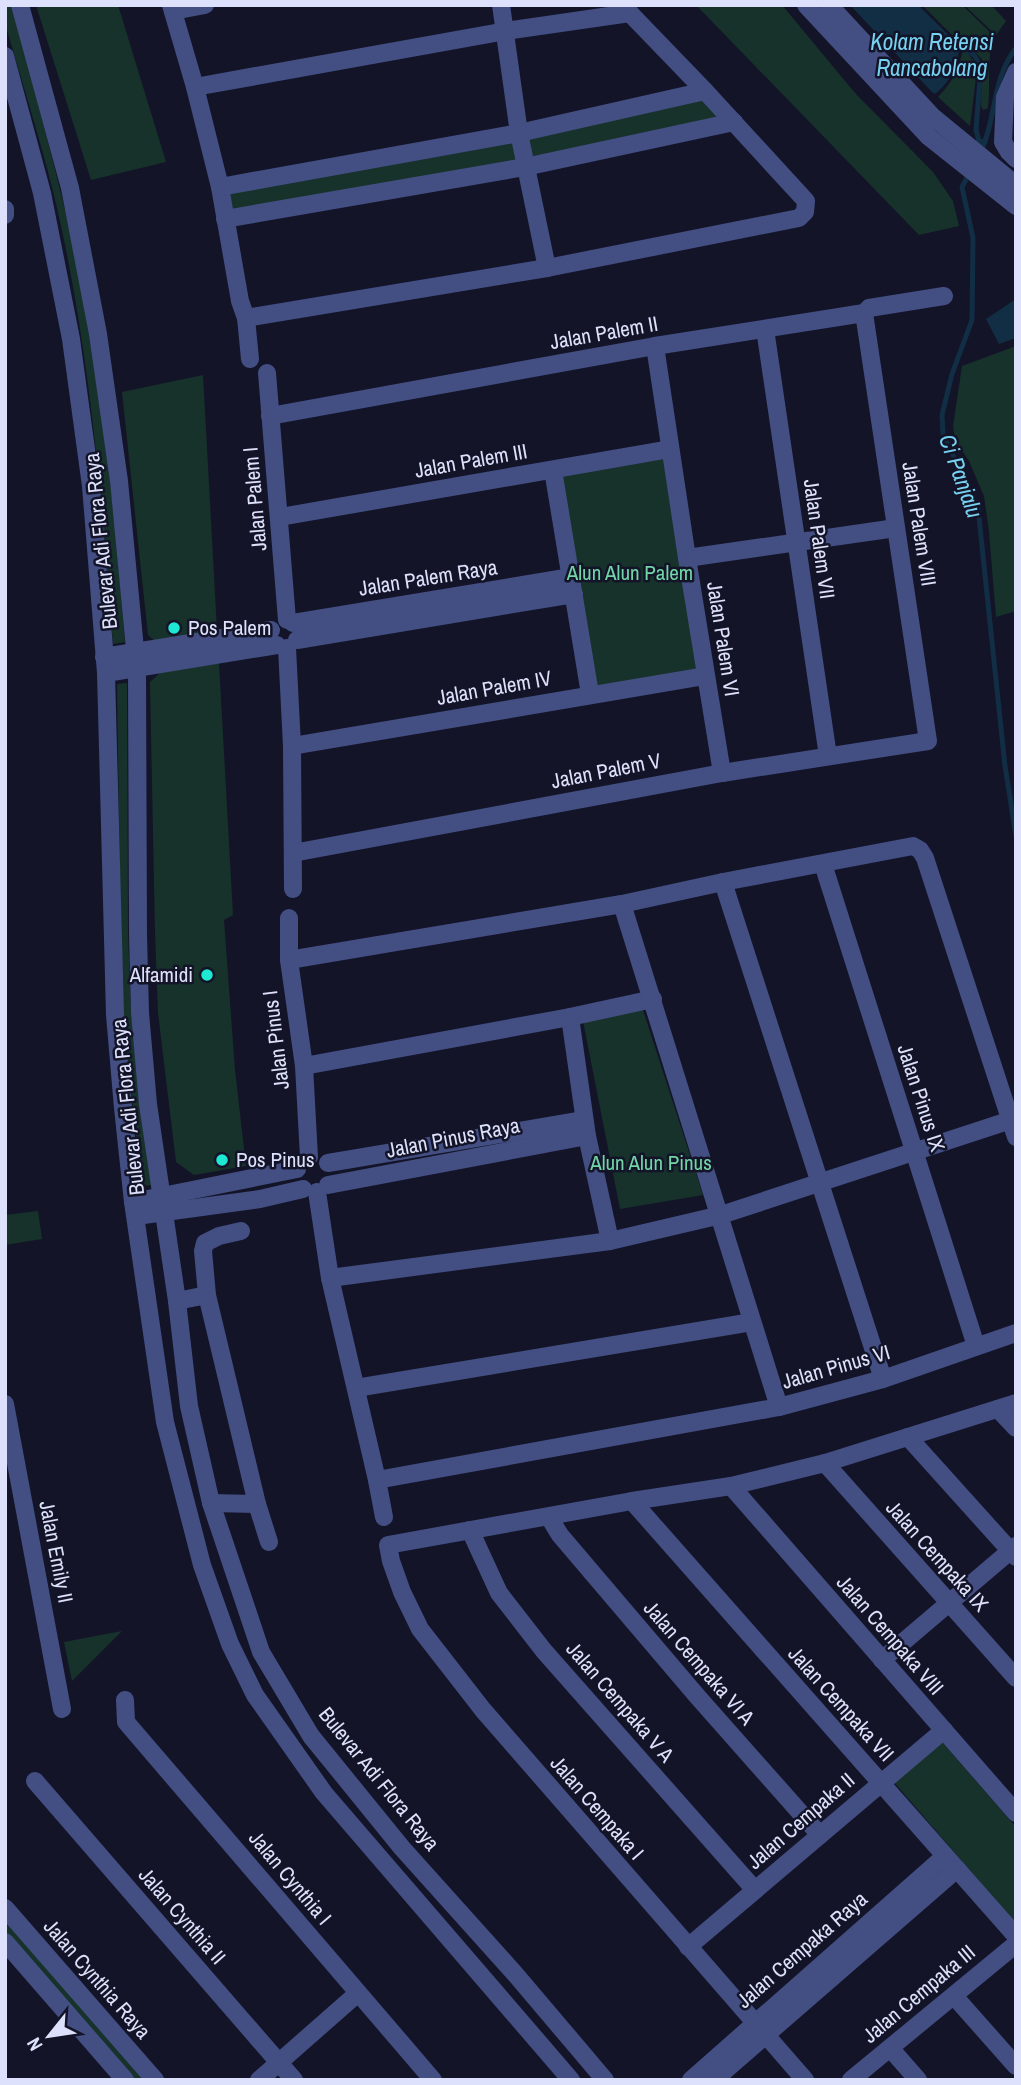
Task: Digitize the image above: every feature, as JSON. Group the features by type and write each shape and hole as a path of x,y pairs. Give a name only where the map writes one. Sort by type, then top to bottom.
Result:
{"street":[{"name":"Bulevar Adi Flora Raya","path":"20,5 70,188 98,334 119,481 137,670 140,1013 148,1104 190,1406 211,1503 261,1652 312,1736 402,1848 516,1975 605,2080"},
{"path":"205,5 172,8 220,187 240,301 246,318 250,359"},
{"path":"502,5 519,134 547,268"},
{"path":"806,5 1016,205"},
{"path":"830,5 935,130"},
{"path":"195,87 626,9 806,201 805,212 799,218 547,268 246,318"},
{"name":"Bulevar Adi Flora Raya","path":"5,56 42,193 71,339 91,486 105,665 115,1015 134,1209 165,1422 202,1565 230,1644 254,1695 324,1793 571,2080"},
{"path":"1016,72 1005,97 1003,142 1016,159"},
{"path":"220,187 519,134 705,91"},
{"path":"225,219 526,167 734,122"},
{"path":"984,172 1016,185"},
{"name":"Jalan Palem II","path":"270,416 655,346 864,313 869,308 944,296"},
{"name":"Jalan Palem VIII","path":"864,313 928,741"},
{"name":"Jalan Palem VII","path":"765,329 828,756"},
{"name":"Jalan Palem VI","path":"655,346 722,773"},
{"name":"Jalan Palem I","path":"267,373 280,517 292,746 293,889"},
{"name":"Jalan Palem III","path":"280,517 670,449"},
{"path":"553,470 590,694"},
{"path":"687,558 896,528"},
{"name":"Jalan Palem Raya","path":"105,665 135,651 285,634 572,586"},
{"name":"Jalan Palem Raya","path":"105,665 137,670 285,634"},
{"name":"Jalan Palem IV","path":"292,746 705,676"},
{"name":"Jalan Palem V","path":"293,853 722,773 928,741"},
{"path":"289,960 622,904 913,846 925,858 1013,1128 820,1181 721,1215 610,1241 330,1278"},
{"name":"Jalan Pinus IX","path":"823,864 976,1346"},
{"path":"723,882 883,1379"},
{"name":"Jalan Pinus VI","path":"622,904 779,1407 883,1379 1016,1333"},
{"name":"Jalan Pinus I","path":"289,918 289,960 304,1066 303,1163"},
{"path":"304,1066 653,999"},
{"path":"570,1017 586,1128 610,1241"},
{"name":"Jalan Pinus Raya","path":"162,1204 260,1199 316,1189 586,1128"},
{"name":"Jalan Pinus Raya","path":"328,1163 586,1128"},
{"path":"319,1157 328,1163 332,1174 316,1189 296,1177 303,1163 319,1157"},
{"name":"Jalan Pinus Raya","path":"134,1209 162,1204 303,1163"},
{"path":"316,1189 330,1278 384,1517"},
{"path":"241,1231 219,1236 205,1243 203,1251 207,1296 257,1504 269,1542"},
{"path":"177,1301 207,1296"},
{"path":"356,1388 752,1322"},
{"name":"Jalan Emily II","path":"5,1404 62,1709"},
{"path":"470,1530 632,1500 730,1486 825,1463 1007,1406 1016,1428"},
{"path":"377,1480 779,1407"},
{"path":"883,1660 1014,1551 908,1437"},
{"name":"Jalan Cempaka IX","path":"825,1463 1016,1678"},
{"name":"Jalan Cempaka VIII","path":"730,1486 944,1731 1014,1806"},
{"name":"Jalan Cempaka VII","path":"632,1500 1016,1936"},
{"path":"211,1503 257,1504"},
{"name":"Jalan Cempaka VI A","path":"549,1517 560,1535 696,1696 820,1835"},
{"name":"Jalan Cempaka I","path":"470,1530 388,1545 402,1592 420,1629 482,1710 805,2080"},
{"name":"Jalan Cempaka V A","path":"470,1530 499,1592 544,1651 755,1891"},
{"name":"Jalan Cynthia I","path":"125,1700 126,1722 433,2080"},
{"name":"Jalan Cempaka II","path":"688,1947 944,1731"},
{"path":"324,1793 343,1776"},
{"name":"Jalan Cynthia II","path":"35,1782 294,2080"},
{"name":"Jalan Cempaka Raya","path":"691,2080 760,2029 951,1862"},
{"name":"Jalan Cynthia Raya","path":"5,1908 155,2080"},
{"path":"5,1942 125,2080"},
{"name":"Jalan Cempaka III","path":"851,2080 1016,1944"},
{"path":"259,2080 358,1993"},
{"path":"954,1996 1016,2066"},
{"name":"Jalan Cempaka Raya","path":"714,2080 760,2029"},
{"path":"890,2048 918,2080"}],"green space":[{"path":"5,5 11,5 65,211 83,294 107,450 125,642 113,644 92,416 76,303 48,170 5,23"},
{"path":"36,5 118,5 166,162 91,180"},
{"path":"696,5 782,5 855,93 933,172 953,201 959,226 919,235"},
{"path":"922,5 962,5 994,36 990,54 988,108 983,110 981,106 982,59 956,39"},
{"path":"964,5 991,5 1006,21 996,35"},
{"path":"963,48 977,69 970,126 938,97 955,75"},
{"path":"705,91 734,122 225,219 220,187"},
{"path":"1016,346 1016,611 996,617 984,496 969,461 955,440 953,426 962,366"},
{"path":"203,375 217,630 156,642 148,635 122,392"},
{"name":"Alun Alun Palem","path":"665,458 700,671 595,688 559,475"},
{"path":"219,663 233,915 224,920 235,1070 246,1166 194,1175 176,1162 158,1013 150,682 160,673"},
{"path":"127,683 131,1014 152,1185 142,1186 122,1014 117,684"},
{"name":"Alun Alun Pinus","path":"641,1004 703,1195 620,1209 582,1016"},
{"path":"38,1211 42,1239 5,1245 5,1215"},
{"path":"122,1631 72,1681 64,1642"},
{"path":"941,1741 1016,1827 1016,1924 894,1782"},
{"path":"5,1913 150,2080 130,2080 5,1936"}],"water":[{"name":"Kolam Retensi Rancabolang","path":"850,5 918,5 960,46 955,67 946,84 935,94 932,92"},
{"path":"1016,299 1016,338 999,344 986,319"}],"waterway":[{"path":"956,45 974,55 981,66 976,130 979,141 985,142"},
{"name":"Ci Panjalu","path":"980,153 1002,73 1016,48"},
{"name":"Ci Panjalu","path":"969,174 962,187 973,238 972,320 952,374 942,415 943,434 978,508 1005,766 1016,836"}],"place":[{"name":"Pos Palem","path":"174,628"},
{"name":"Alfamidi","path":"207,975"},
{"name":"Pos Pinus","path":"222,1160"}]}
